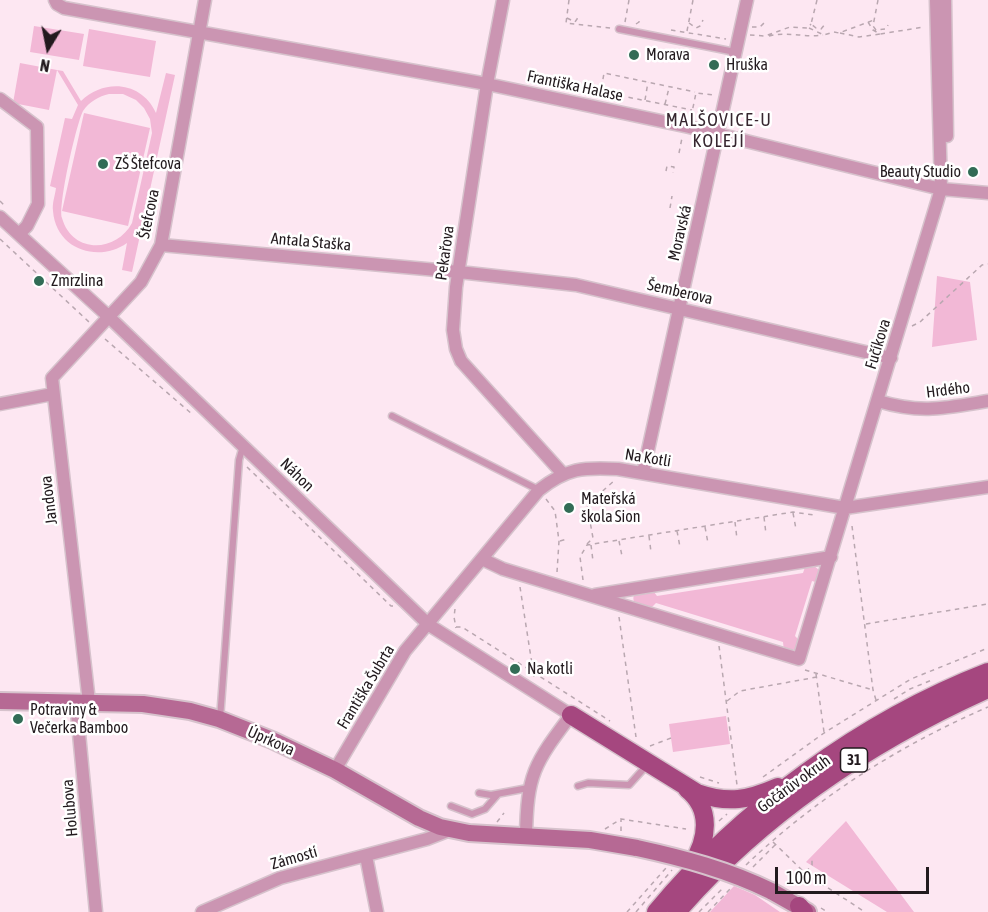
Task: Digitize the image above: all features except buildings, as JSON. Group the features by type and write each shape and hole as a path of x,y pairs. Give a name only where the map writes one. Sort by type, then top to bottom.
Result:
{"main road":[{"name":"Gočárův okruh","path":"656,912 678,886 723,841 798,778 889,720 988,672"},
{"name":"Gočárův okruh","path":"677,912 706,882 790,805 857,758 905,729 988,689"},
{"path":"571,715 642,753 691,792 701,804 706,825 700,850 678,886"},
{"path":"681,784 705,796 736,790 760,794 798,778"},
{"path":"686,912 706,882"}],"street":[{"path":"55,0 64,8 200,31"},
{"name":"Štefcova","path":"108,316 141,282 161,245 206,0"},
{"name":"Pekařova","path":"503,0 487,84 459,272 453,330 456,349 461,361 563,474"},
{"name":"Moravská","path":"639,473 680,309 747,0"},
{"name":"Fučíkova","path":"845,508 941,189 936,0"},
{"name":"Fučíkova","path":"941,189 948,182 945,0"},
{"name":"Františka Halase","path":"200,31 487,84 686,126 941,189 988,193"},
{"path":"0,99 37,127 38,204 27,226 19,234"},
{"name":"Náhon","path":"0,217 108,316 429,624 571,715"},
{"name":"Antala Staška","path":"161,245 459,272"},
{"name":"Šemberova","path":"459,272 576,285 891,358"},
{"name":"Jandova","path":"82,702 52,378 108,316"},
{"path":"0,404 53,394"},
{"name":"Hrdého","path":"878,401 909,409 934,410 988,401"},
{"name":"Na Kotli","path":"429,624 539,490 573,470 594,468 639,473 845,508 988,487"},
{"path":"482,559 503,570 587,591 799,659 845,508"},
{"path":"587,591 831,557"},
{"name":"Františka Šubrta","path":"335,770 405,651 429,624"},
{"name":"Úprkova","path":"0,701 82,702 168,707 219,719 263,736 335,770 424,820 450,830 590,840 688,859 722,870 808,910"},
{"name":"Holubova","path":"82,702 96,912"},
{"path":"526,837 528,788 538,760 571,715"},
{"name":"Zámostí","path":"202,912 280,878 427,839 450,830"},
{"path":"366,856 377,912"},
{"path":"232,912 233,898"}],"lane":[{"path":"622,27 736,52"},
{"path":"393,416 539,490"},
{"path":"219,719 222,711 239,460 243,446"},
{"path":"578,786 588,783 629,784 642,753"},
{"path":"479,793 498,794 528,788"},
{"path":"452,806 472,814 484,809 498,794"}],"path":[{"path":"566,23 569,0"},
{"path":"622,27 629,0"},
{"path":"687,32 693,0"},
{"path":"808,28 812,24 817,0"},
{"path":"879,0 873,26 876,30 887,26 889,32"},
{"path":"566,17 575,22 579,16"},
{"path":"625,18 627,22 635,24 640,18"},
{"path":"688,22 696,28 703,20"},
{"path":"839,33 874,20"},
{"path":"741,29 760,27 765,22"},
{"path":"868,22 873,30 880,34"},
{"path":"824,27 826,23"},
{"path":"812,24 816,28 824,27"},
{"path":"741,29 765,36 782,33 807,37 834,32 859,37 937,25"},
{"path":"765,36 790,27 808,28 824,35"},
{"path":"824,27 828,34"},
{"path":"598,107 604,73 717,96"},
{"path":"644,101 648,82"},
{"path":"665,105 669,87"},
{"path":"601,92 692,111"},
{"path":"679,153 696,93"},
{"path":"666,171 667,166 674,167 673,173"},
{"path":"670,208 672,196"},
{"path":"0,239 88,322 94,322 99,326 102,330 99,334 192,414"},
{"path":"911,326 920,322 982,265 988,264"},
{"path":"239,460 391,606 398,606"},
{"path":"587,591 580,557 593,538 587,504 619,476 633,479 639,473"},
{"path":"539,490 555,511 559,541 556,585"},
{"path":"587,545 793,512 814,515"},
{"path":"793,512 796,530"},
{"path":"764,516 766,534"},
{"path":"735,521 737,538"},
{"path":"851,523 876,700"},
{"path":"705,526 708,543"},
{"path":"677,531 680,548"},
{"path":"648,535 651,552"},
{"path":"559,541 567,539"},
{"path":"619,540 622,556"},
{"path":"591,544 593,561"},
{"path":"520,583 536,693"},
{"path":"865,624 988,604"},
{"path":"618,613 636,738 642,753"},
{"path":"455,627 462,627 617,726"},
{"path":"699,777 736,790 719,644"},
{"path":"757,781 824,733 911,679 988,648"},
{"path":"824,733 816,673 873,690"},
{"path":"727,701 740,691 817,677"},
{"path":"740,870 772,841 837,791 908,746 988,707"},
{"path":"636,738 642,753"},
{"path":"642,753 671,738"},
{"path":"497,822 504,813"},
{"path":"621,819 621,835"},
{"path":"602,831 621,819 686,830"},
{"path":"772,841 805,873 864,912"},
{"path":"805,873 812,865 812,858"},
{"path":"699,912 725,885"},
{"path":"808,910 827,912"}],"shaded area":[{"path":"34,26 84,34 79,60 30,52"},
{"path":"89,29 156,41 150,77 83,66"},
{"path":"20,63 57,70 49,110 13,103"},
{"path":"57,70 63,71 81,101 101,89 122,87 142,95 156,113 166,73 175,75 132,272 122,270 127,243 116,249 92,252 70,244 56,224 53,202 56,188 50,186 65,118 72,119 78,105","holes":["123,94 136,100 144,108 150,119 152,133 132,223 116,240 95,245 84,243 67,230 61,210 76,132 83,111 91,102 105,95"]},
{"path":"84,113 150,128 128,226 62,211"},
{"path":"937,276 970,282 977,340 932,347"},
{"path":"806,564 813,565 819,570 819,583 812,581 795,636 801,642 792,650 784,651 783,642 656,603 649,610 637,605 633,598 634,594 651,588 657,596 803,573"},
{"path":"726,716 730,744 673,752 669,724"},
{"path":"846,821 914,912 887,912 806,862"},
{"path":"734,886 755,895 780,912 710,912"}],"place":[{"name":"Morava","path":"634,55"},
{"name":"Hruška","path":"714,65"},
{"name":"ZŠ Štefcova","path":"103,164"},
{"name":"Beauty Studio","path":"973,172"},
{"name":"Zmrzlina","path":"39,281"},
{"name":"Mateřská škola Sion","path":"569,508"},
{"name":"Na kotli","path":"515,669"},
{"name":"Potraviny & Večerka Bamboo","path":"18,719"}],"district":[{"name":"MALŠOVICE-U KOLEJÍ","path":"719,130"}]}
